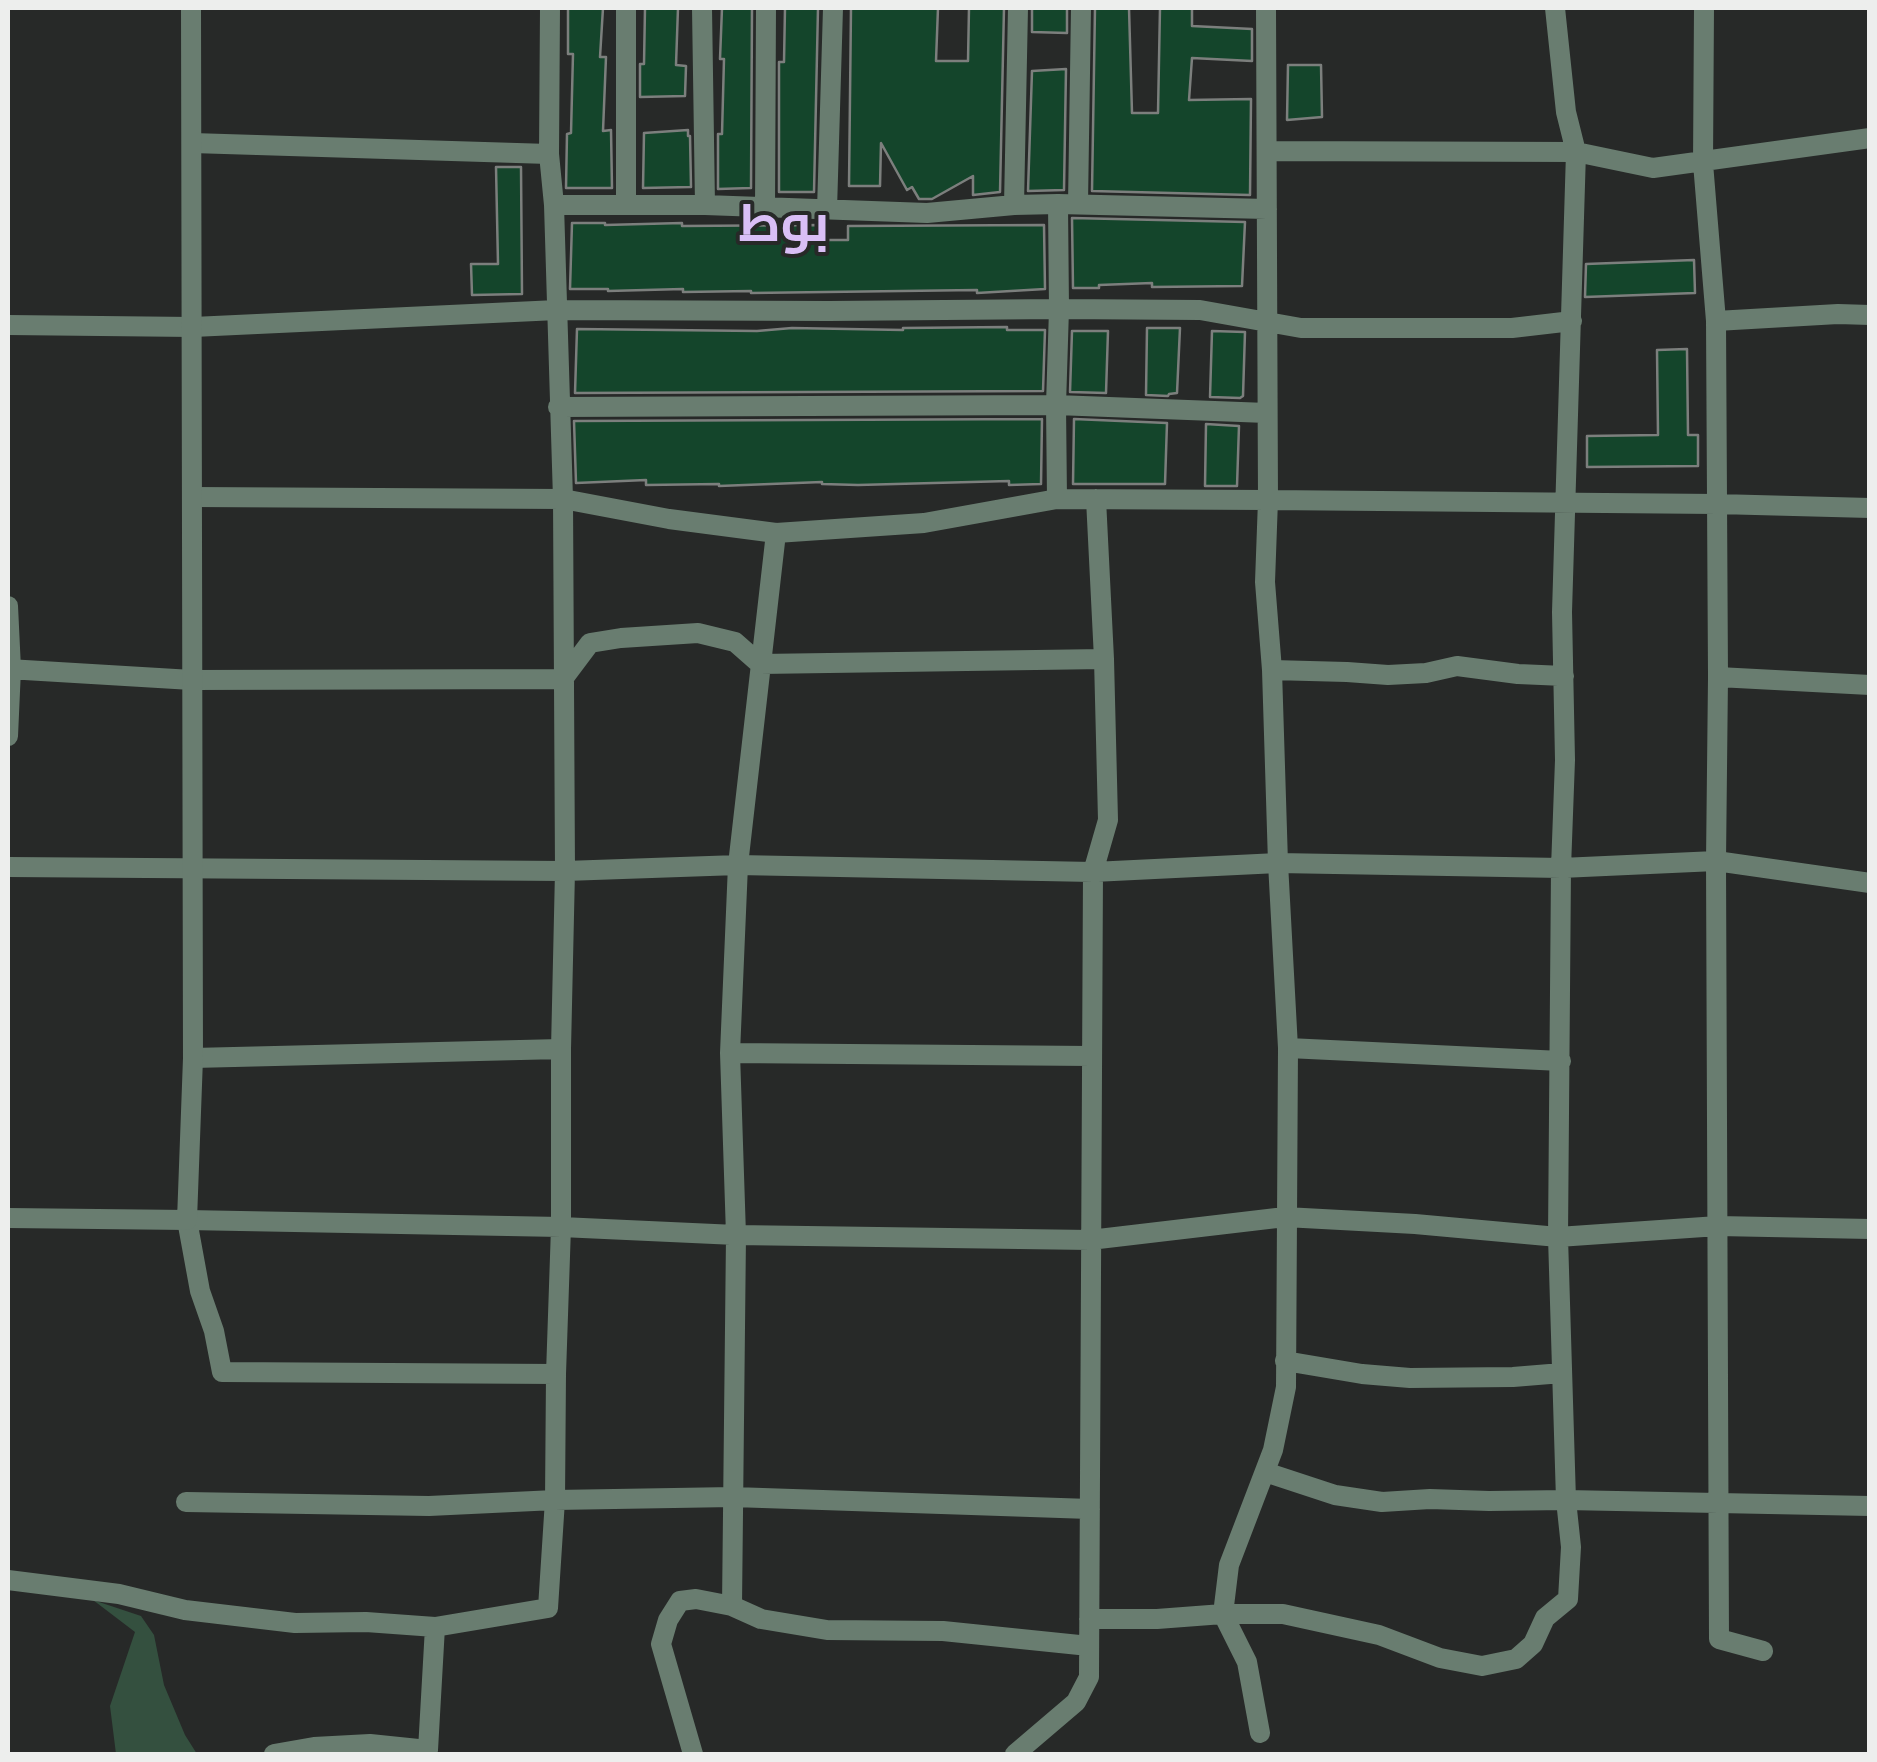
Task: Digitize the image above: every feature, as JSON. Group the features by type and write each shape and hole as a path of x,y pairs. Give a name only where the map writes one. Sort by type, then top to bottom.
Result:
{"street":[{"path":"192,8 193,1058 187,1220 200,1292 214,1331 222,1372 556,1374"},
{"path":"8,1580 119,1594 185,1610 295,1623 366,1622 435,1627 548,1608 555,1500 562,1226 560,1048 565,871 562,500 550,154 550,8"},
{"path":"626,8 626,204"},
{"path":"702,8 706,205"},
{"path":"766,8 766,208"},
{"path":"827,210 833,8"},
{"path":"1014,205 1018,8"},
{"path":"1057,499 1060,308 1081,8"},
{"path":"1260,1733 1247,1662 1223,1614 1230,1565 1274,1450 1286,1388 1288,1048 1266,582 1266,8"},
{"path":"1089,1619 1283,1614 1379,1635 1440,1658 1482,1666 1516,1659 1533,1644 1544,1618 1568,1599 1570,1547 1558,1237 1565,760 1562,612 1576,152 1566,112 1555,8"},
{"path":"1704,8 1703,163 1716,321 1719,1640 1763,1651"},
{"path":"1268,150 1576,152 1653,168 1870,138"},
{"path":"192,143 550,154"},
{"path":"554,205 706,205 927,213 1068,204 1267,209"},
{"path":"8,326 193,327 557,310 1060,308 1200,310 1301,328 1512,328 1572,321"},
{"path":"1716,321 1870,315"},
{"path":"558,407 1056,405 1267,414"},
{"path":"193,497 562,500 776,534 924,522 1057,499 1870,508"},
{"path":"1015,1754 1076,1702 1089,1677 1093,872 1108,820 1096,499"},
{"path":"732,1606 736,1235 730,1053 738,865 776,534"},
{"path":"8,606 8,736"},
{"path":"563,679 590,644 698,633 735,642 760,664 1104,658"},
{"path":"1272,670 1388,675 1458,666 1564,676"},
{"path":"9,669 192,680 563,679"},
{"path":"1718,676 1870,685"},
{"path":"8,867 565,871 738,865 1093,872 1278,863 1561,868 1716,861 1870,883"},
{"path":"193,1058 560,1048"},
{"path":"1288,1048 1560,1061"},
{"path":"730,1053 1092,1056"},
{"path":"8,1218 562,1226 736,1235 1090,1240 1285,1218 1415,1224 1558,1237 1718,1226 1870,1229"},
{"path":"1285,1361 1410,1378 1562,1373"},
{"path":"1265,1472 1335,1494 1382,1502 1566,1500 1870,1506"},
{"path":"186,1502 429,1506 733,1497 1090,1508"},
{"path":"693,1754 662,1644 668,1620 680,1601 696,1599 732,1606 761,1619 827,1630 943,1631 1089,1646"},
{"path":"274,1754 370,1744 428,1750 435,1627"}],"green space":[{"path":"93,1600 141,1616 154,1635 164,1685 197,1754 116,1754 110,1706 135,1632"}],"building":[{"path":"568,8 603,8 603,131 611,130 612,188 566,188 573,54 568,54"},
{"path":"645,8 678,8 676,65 686,66 685,96 640,97"},
{"path":"722,8 752,8 751,188 718,189 724,59 720,59"},
{"path":"785,8 818,8 814,192 779,192 779,62 784,62"},
{"path":"851,8 938,8 936,61 968,61 969,8 1004,8 1000,192 973,195 973,176 932,199 919,199 912,187 907,190 881,143 880,186 849,186"},
{"path":"1032,8 1067,8 1067,33 1032,32"},
{"path":"1095,8 1129,8 1132,113 1158,113 1160,8 1192,8 1192,26 1252,29 1252,61 1192,58 1189,100 1251,99 1250,195 1092,191"},
{"path":"1288,65 1321,65 1322,117 1287,120"},
{"path":"1066,69 1064,190 1028,191 1032,71"},
{"path":"688,130 691,187 643,188 644,133"},
{"path":"496,167 521,167 522,294 472,295 471,264 498,264"},
{"path":"1072,218 1245,222 1242,286 1152,287 1152,283 1073,288"},
{"path":"572,223 822,225 822,240 848,240 848,226 1044,225 1045,289 977,293 751,293 570,289"},
{"path":"1694,260 1695,293 1585,297 1586,264"},
{"path":"1147,328 1180,328 1177,393 1146,395"},
{"path":"577,329 1045,330 1043,391 575,393"},
{"path":"1072,331 1108,331 1106,393 1070,392"},
{"path":"1212,331 1245,332 1240,398 1210,397"},
{"path":"1687,349 1688,435 1698,435 1698,466 1587,467 1587,436 1658,435 1657,350"},
{"path":"1042,419 1041,484 822,482 719,486 646,485 646,480 576,483 574,421"},
{"path":"1074,419 1167,423 1165,484 1073,484"},
{"path":"1206,424 1239,426 1237,486 1205,486"}],"district":[{"name":"بوط","path":"784,226"}]}
